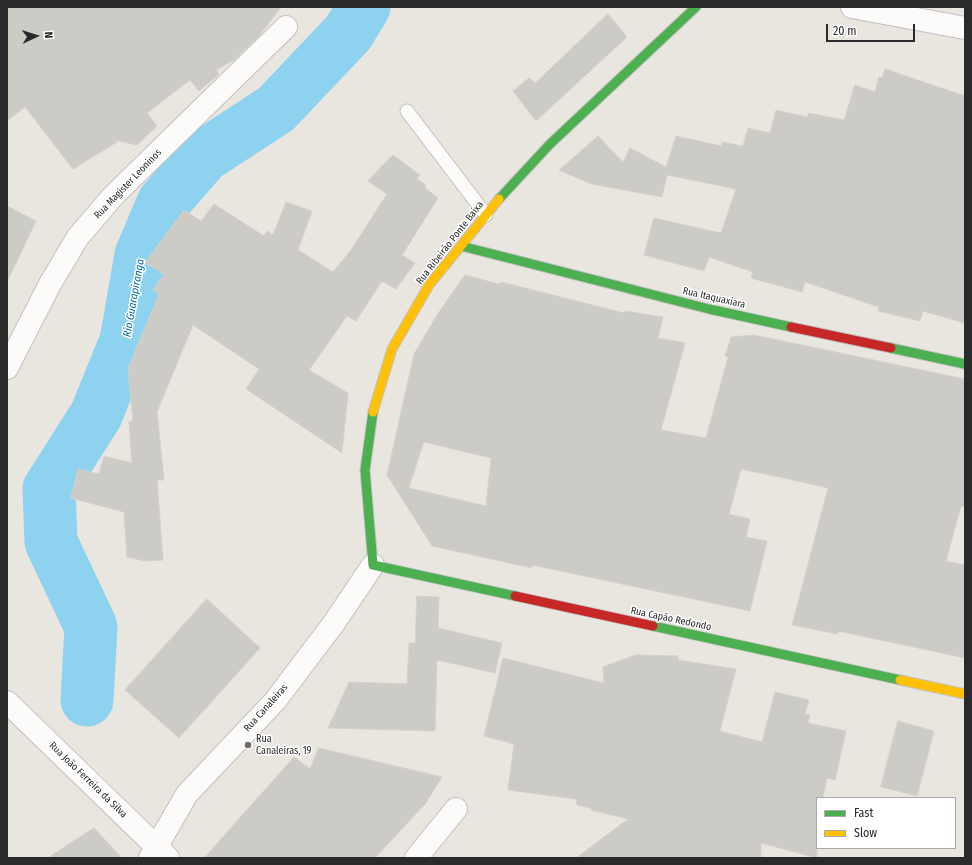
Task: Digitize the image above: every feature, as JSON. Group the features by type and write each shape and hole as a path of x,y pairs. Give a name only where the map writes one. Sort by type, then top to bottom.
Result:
{"street":[{"name":"Rua Ribeirão Ponte Baixa","path":"373,565 365,470 374,405 392,349 429,285 512,183 550,144 696,7"},
{"path":"852,7 965,28"},
{"name":"Rua Magister Leoninos","path":"7,368 50,284 78,237 113,196 286,27"},
{"name":"Rua Itaquaxiara","path":"460,246 709,309 965,364"},
{"name":"Rua Capão Redondo","path":"373,565 965,694"},
{"name":"Rua Canaleiras","path":"158,854 187,794 275,701 334,623 373,565"},
{"name":"Rua João Ferreira da Silva","path":"7,702 158,854"},
{"path":"416,858 456,809"}],"lane":[{"path":"407,111 486,215"}],"building":[{"path":"7,7 281,7 260,35 234,60 216,70 219,74 199,91 190,80 147,113 157,126 137,145 114,140 117,142 73,169 25,107 7,121"},
{"path":"608,14 627,37 536,121 513,91 529,78 535,83"},
{"path":"885,69 965,96 965,323 923,311 920,321 878,311 879,307 805,282 802,292 751,278 753,272 709,257 704,271 644,255 654,218 721,233 736,189 667,175 662,197 591,184 559,170 598,136 623,162 630,148 666,167 676,136 721,146 722,142 743,146 748,128 770,133 776,110 807,117 809,113 844,120 855,85 875,92 879,77 882,78"},
{"path":"393,155 420,175 417,179 426,185 425,188 438,198 402,255 415,263 396,289 382,281 356,321 347,316 309,370 348,393 342,453 246,389 259,369 193,325 157,412 164,480 157,480 163,560 145,561 127,557 124,512 71,498 78,469 99,474 104,456 132,463 129,422 133,421 128,369 159,294 153,290 164,274 145,263 184,210 201,221 214,204 264,236 267,231 273,235 286,202 312,211 298,250 333,272 351,250 387,194 368,181"},
{"path":"7,206 36,221 7,282"},
{"path":"465,275 499,284 501,282 624,313 625,311 663,317 658,338 685,343 661,430 706,438 728,357 725,356 731,337 754,335 965,379 965,506 961,506 946,561 965,565 965,658 838,631 838,634 792,625 828,488 784,478 741,469 729,514 750,519 746,537 767,541 750,611 532,565 532,568 432,546 387,475 414,354 439,312","holes":["424,442 491,458 486,506 409,488"]},
{"path":"417,596 439,597 438,628 502,643 495,673 437,660 435,731 328,728 349,682 407,684 409,643 415,643"},
{"path":"207,599 260,648 179,738 125,690"},
{"path":"636,655 678,656 678,660 736,669 720,731 762,742 775,692 809,700 805,714 810,715 808,723 846,731 835,780 827,778 823,797 816,797 817,858 761,843 761,858 576,858 628,819 577,805 576,799 508,790 514,744 484,736 503,658 604,683 603,667"},
{"path":"898,721 934,731 917,796 881,787"},
{"path":"319,748 442,777 425,804 375,858 204,858 294,757 310,769"},
{"path":"94,828 122,858 48,858"}],"waterway":[{"name":"Rio Guarapiranga","path":"87,700 91,627 51,542 49,489 96,415 126,341 141,255 163,203 204,156 276,109 348,33 364,7"}],"traffic: fast":[{"path":"499,199 550,144 696,7"},
{"path":"461,246 709,309 791,327"},
{"path":"891,348 965,364"},
{"path":"373,412 365,470 373,565 515,596"},
{"path":"653,626 900,680"}],"traffic: slow":[{"path":"373,412 392,349 429,285 499,199"},
{"path":"900,680 965,694"}],"traffic: jam":[{"path":"791,327 891,348"},
{"path":"515,596 653,626"}],"place":[{"name":"Rua Canaleiras, 19","path":"248,745"}]}
